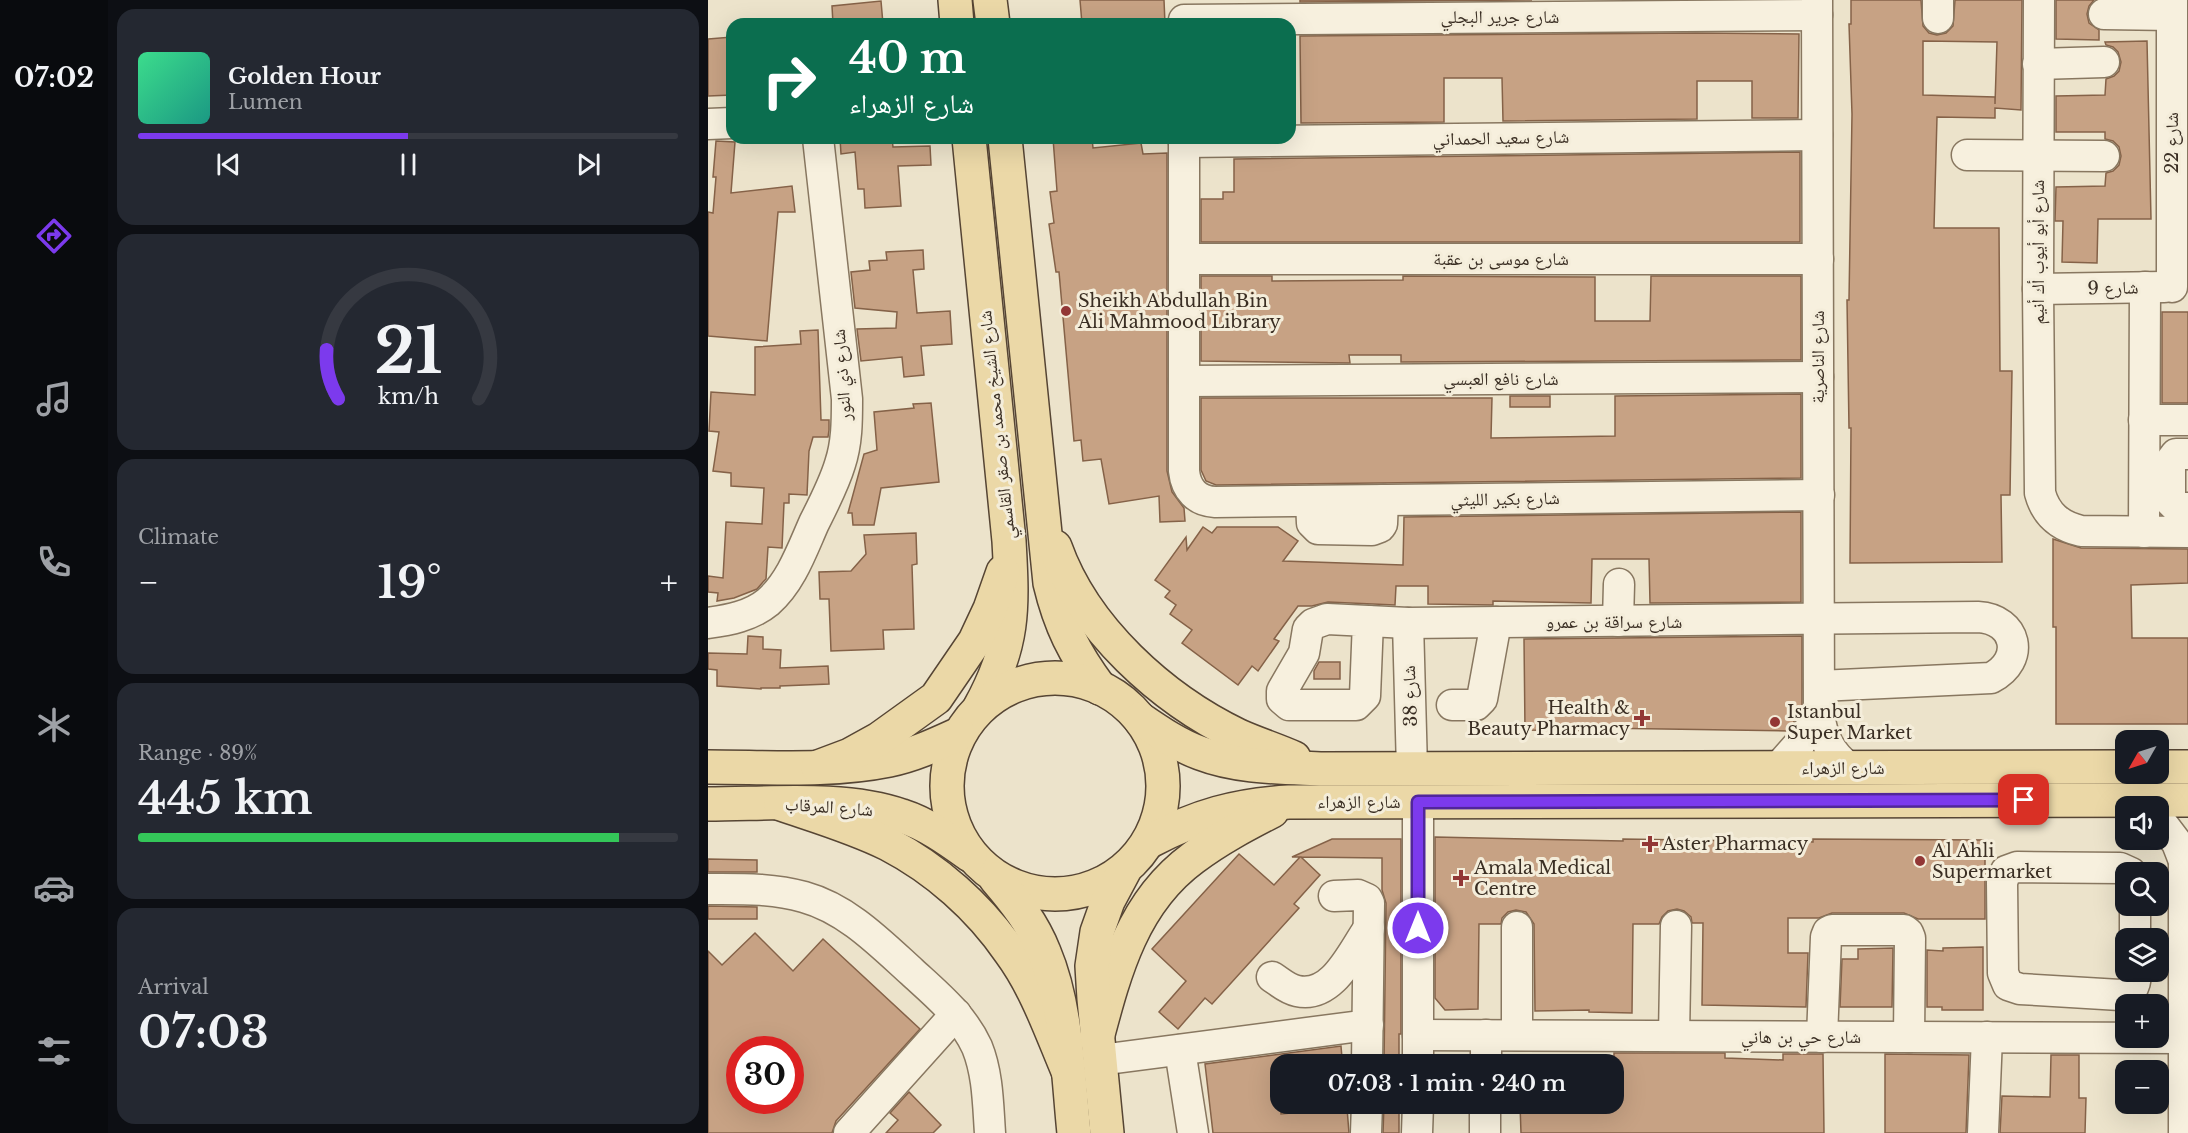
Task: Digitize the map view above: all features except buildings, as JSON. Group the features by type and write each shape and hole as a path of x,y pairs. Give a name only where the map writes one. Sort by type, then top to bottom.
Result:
{"main road":[{"path":"955,0 956,18"},
{"path":"990,0 992,18"},
{"name":"شارع الشيخ محمد بن صقر القاسمي","path":"970,144 1013,597 1004,655 980,707"},
{"name":"شارع الشيخ محمد بن صقر القاسمي","path":"1006,144 1046,558 1057,611 1068,639 1082,664 1100,688"},
{"path":"1043,510 1057,551 1076,590 1101,627 1129,659 1162,688 1229,730 1324,769"},
{"path":"818,767 850,755 879,739 936,698 975,641 998,587 1010,547"},
{"path":"983,867 1014,887 1036,894 1059,895 1083,892 1104,884 1124,871 1138,857 1150,841 1160,817 1164,792 1162,766 1154,741 1140,719 1122,701 1100,688 1075,680 1050,678 1024,682 1001,692 980,707 959,734 950,759 947,794 959,836 983,867 1019,907 1031,924 1054,981 1061,1012 1074,1133"},
{"name":"شارع الزهراء","path":"1140,719 1169,739 1223,760 1269,766 1324,769 2115,767"},
{"name":"شارع المرقاب","path":"708,767 855,765 891,759 926,749 959,734"},
{"path":"2169,767 2188,767"},
{"name":"شارع الزهراء","path":"2169,804 2188,800"},
{"path":"1099,1049 1119,960 1137,922 1161,888 1191,859 1225,836 1289,802"},
{"name":"شارع الزهراء","path":"1150,841 1176,827 1212,813 1260,803 1289,802 2115,808"},
{"name":"شارع المرقاب","path":"708,804 862,806 902,816 940,833 983,867"},
{"path":"781,804 888,844 935,873 976,910 1011,953 1038,1001 1068,1071"},
{"path":"1107,1133 1092,966 1097,933 1108,901 1124,871"}],"street":[{"name":"شارع أبو أيوب أك أنيم","path":"2038,0 2040,493 2049,514 2058,523 2069,528 2081,531 2144,532"},
{"name":"شارع جرير البجلي","path":"1184,15 1817,7"},
{"name":"شارع الناصرية","path":"1817,7 1819,700 1821,730 1827,745 1837,758 1850,768"},
{"path":"2104,14 2172,7"},
{"name":"شارع 22","path":"2144,532 2145,420 2168,287 2180,92 2172,7"},
{"path":"2038,64 2104,62"},
{"path":"708,124 726,123"},
{"name":"شارع سعيد الحمداني","path":"1296,139 1817,135"},
{"name":"شارع ذي النور","path":"708,623 727,621 748,614 767,602 783,587 833,483 840,463 847,421 847,399 819,144"},
{"path":"1184,144 1184,381"},
{"path":"1967,155 2104,156"},
{"name":"شارع موسى بن عقبة","path":"1184,260 1818,259"},
{"name":"شارع 9","path":"2038,289 2168,287"},
{"name":"شارع نافع العبسي","path":"1184,381 1818,377"},
{"name":"شارع بكير الليثي","path":"1184,381 1184,471 1188,487 1193,494 1207,501 1819,495"},
{"path":"2145,420 2188,420"},
{"path":"2188,454 2176,454 2170,462 2170,501 2177,508 2188,508"},
{"path":"2144,532 2188,532"},
{"path":"1618,621 1619,584"},
{"name":"شارع سراقة بن عمرو","path":"1368,628 1408,629 1496,622 1989,618 1998,621 2011,637 2012,657 2008,666 1991,678 1819,700"},
{"path":"1452,705 1476,705 1482,699 1496,622"},
{"name":"شارع 38","path":"1408,629 1412,769"},
{"path":"1778,768 1801,742 1819,700"},
{"path":"1418,802 1418,1054"},
{"path":"2169,834 2186,855 2184,1133"},
{"path":"2115,868 2017,867 2011,868 2003,876 2004,979 2013,988 2126,994 2135,982"},
{"path":"708,889 779,891 805,897 829,907 872,936 956,1014 977,1047 983,1066 990,1133"},
{"path":"1334,896 1358,895 1367,899 1369,903 1367,1054"},
{"path":"1674,1036 1676,926"},
{"path":"1517,927 1517,1035"},
{"path":"1282,1036 1276,979 1297,991 1306,992 1323,987 1336,976 1369,928"},
{"path":"1822,1037 1828,932 1832,930 1904,930 1910,938 1909,1037"},
{"path":"2059,991 2059,1038"},
{"path":"849,1133 956,1014"},
{"path":"1099,1049 1180,1050 1368,1024"},
{"name":"شارع حي بن هاني","path":"1418,1035 2184,1038"},
{"path":"1486,1035 1486,1054"},
{"path":"1983,1133 1987,1037"},
{"path":"1180,1050 1192,1133"},
{"path":"1366,1114 1366,1133"},
{"path":"1418,1114 1418,1133"},
{"path":"1485,1114 1485,1133"}],"place":[{"name":"Sheikh Abdullah Bin Ali Mahmood Library","path":"1066,311"},
{"name":"Health & Beauty Pharmacy","path":"1642,718"},
{"name":"Istanbul Super Market","path":"1775,722"},
{"name":"Aster Pharmacy","path":"1650,844"},
{"name":"Al Ahli Supermarket","path":"1920,861"},
{"name":"Amala Medical Centre","path":"1461,878"}],"route":[{"path":"1418,928 1418,802 2024,800"}]}
